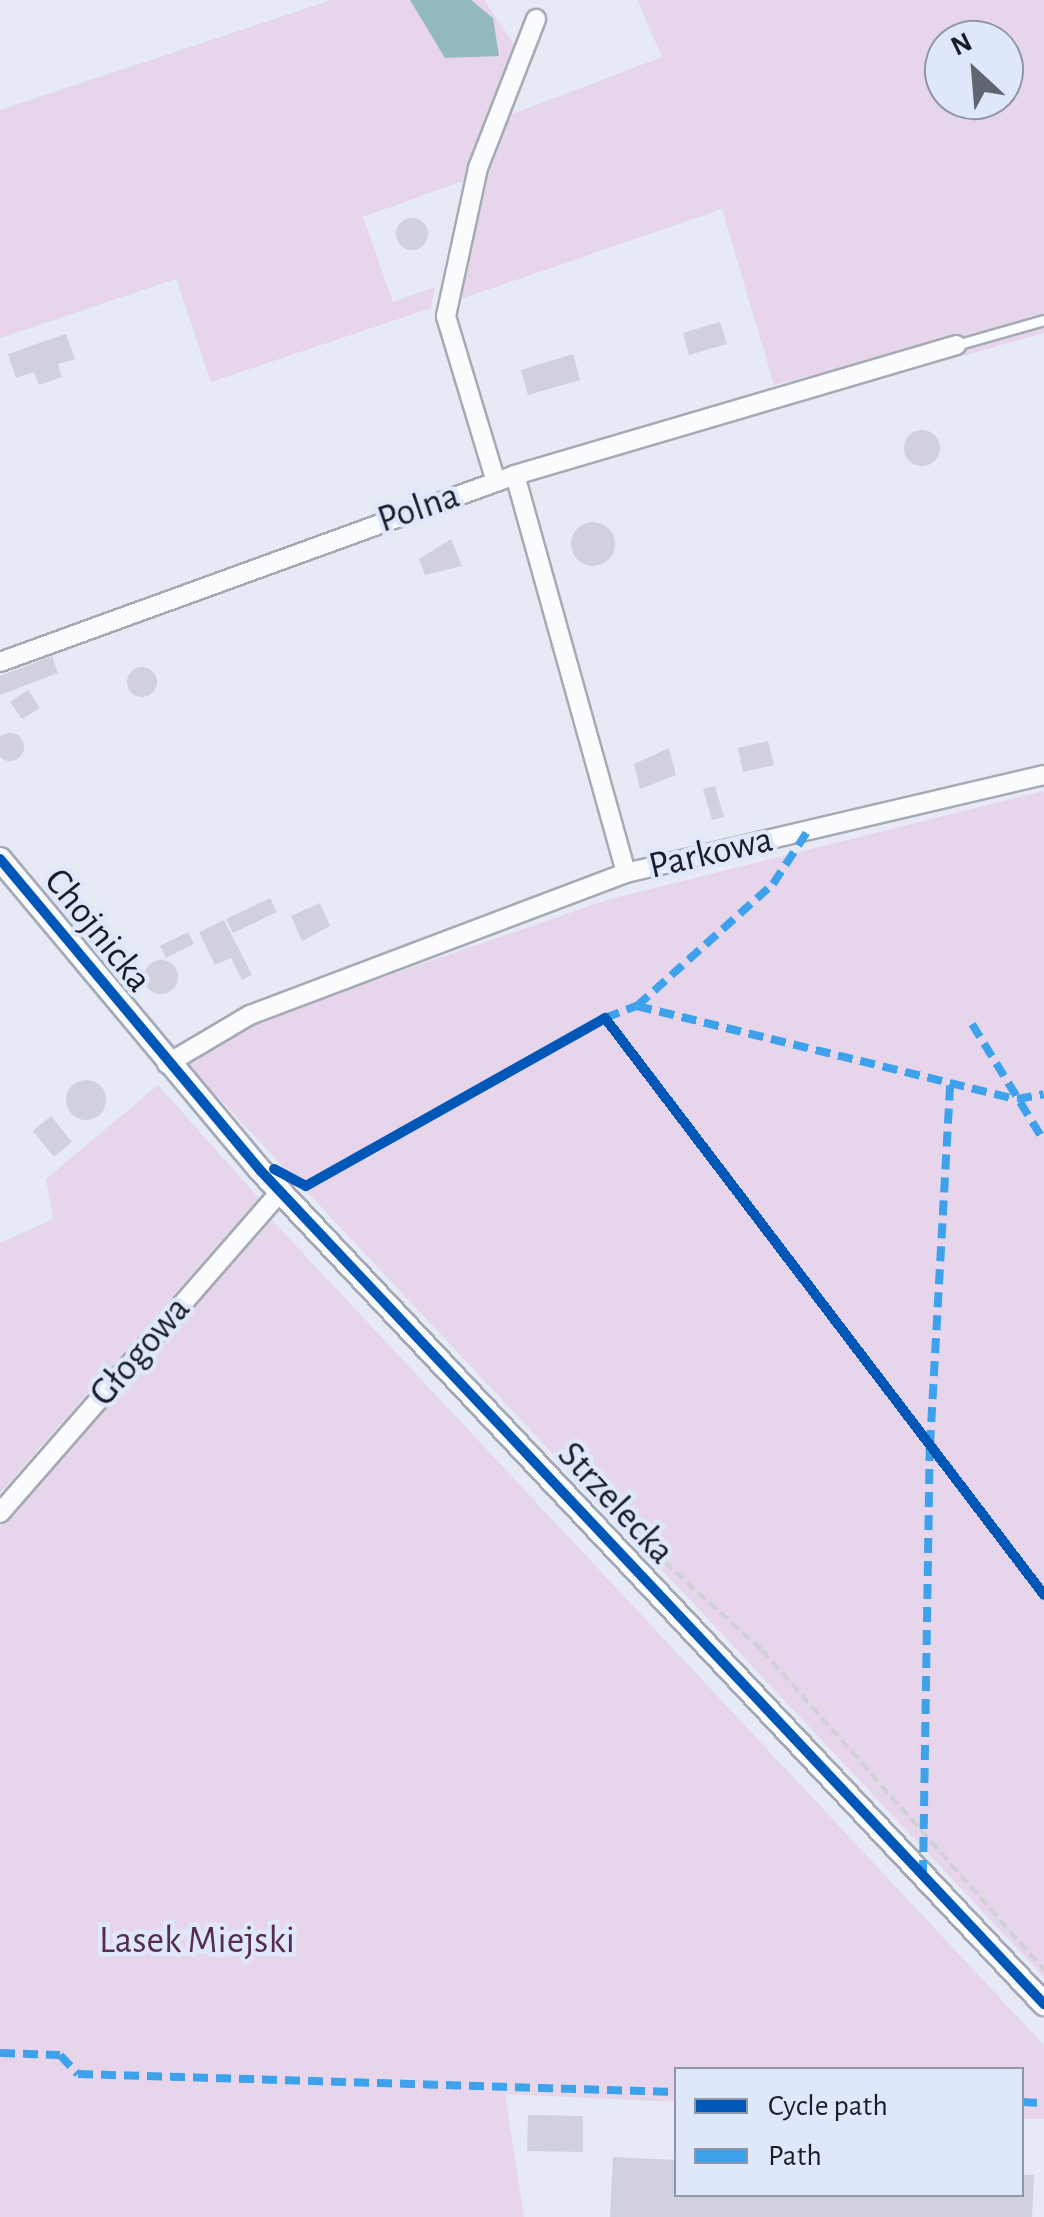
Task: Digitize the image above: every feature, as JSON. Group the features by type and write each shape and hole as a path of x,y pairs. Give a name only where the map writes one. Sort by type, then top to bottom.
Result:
{"street":[{"name":"Polna","path":"0,662 496,482 446,316 478,168 536,19"},
{"path":"496,482 956,344"},
{"name":"Parkowa","path":"515,475 626,874 1044,776"},
{"name":"Chojnicka","path":"0,859 147,1040"},
{"path":"167,1064 250,1015 626,874"},
{"name":"Strzelecka","path":"147,1040 282,1190 1044,2004"},
{"name":"Głogowa","path":"0,1513 282,1190"}],"lane":[{"path":"956,344 1044,320"}],"path":[{"path":"616,1518 762,1650 1044,1970"}],"green space":[{"path":"331,0 484,0 514,44 463,181 363,217 393,302 435,287 431,308 211,382 176,279 0,338 0,110"},
{"path":"637,0 1044,0 1044,333 941,362 937,344 774,385 722,209 452,302 505,117 662,57"},
{"path":"1044,791 1044,1977 184,1061 253,1022 610,899"},
{"path":"158,1085 259,1198 0,1493 0,1243 53,1219 46,1179"},
{"name":"Lasek Miejski","path":"272,1220 1044,2045 1044,2119 1024,2119 1024,2067 674,2067 674,2102 505,2094 524,2217 0,2217 0,1525"}],"shaded area":[{"path":"410,0 471,0 493,18 499,56 445,58"}],"building":[{"path":"412,218 423,223 428,234 423,245 412,250 401,245 396,234 401,223"},
{"path":"720,322 727,344 689,355 683,333"},
{"path":"66,334 75,359 58,364 62,377 39,385 34,372 16,378 8,354"},
{"path":"573,354 580,380 528,395 521,370"},
{"path":"922,430 935,435 940,448 935,461 922,466 909,461 904,448 909,435"},
{"path":"593,522 609,528 615,544 609,560 593,566 577,560 571,544 577,528"},
{"path":"451,539 462,566 425,575 419,559"},
{"path":"52,656 58,673 0,695 0,676"},
{"path":"142,667 156,676 157,682 148,696 142,697 128,688 127,682 136,668"},
{"path":"28,690 40,708 22,719 10,702"},
{"path":"15,734 23,742 20,757 10,761 0,757 0,737"},
{"path":"768,741 774,765 743,772 738,748"},
{"path":"669,748 676,775 640,789 634,764"},
{"path":"715,786 724,817 712,820 703,789"},
{"path":"270,898 277,912 233,933 226,919"},
{"path":"320,903 330,926 302,941 291,916"},
{"path":"224,920 252,975 242,980 231,958 215,965 199,932"},
{"path":"188,932 194,944 166,958 160,946"},
{"path":"161,960 173,965 178,977 173,989 161,994 149,989 144,977 149,965"},
{"path":"86,1080 100,1086 106,1100 100,1114 86,1120 72,1114 66,1100 72,1086"},
{"path":"51,1116 72,1142 54,1157 33,1131"},
{"path":"528,2115 583,2116 583,2152 527,2151"},
{"path":"613,2157 674,2160 674,2197 1024,2197 1024,2175 1034,2175 1032,2217 610,2217"}],"marked path":[{"path":"605,1018 637,1006 773,884 807,832"},
{"path":"637,1006 1017,1099 1044,1094"},
{"path":"972,1024 1044,1141"},
{"path":"923,1875 930,1445 950,1082"},
{"path":"0,2053 60,2055 78,2074 674,2092"},
{"path":"1024,2102 1044,2103"}],"cycle path":[{"path":"0,859 260,1170 1044,2004"},
{"path":"274,1169 306,1186 605,1018 1044,1595"}]}
